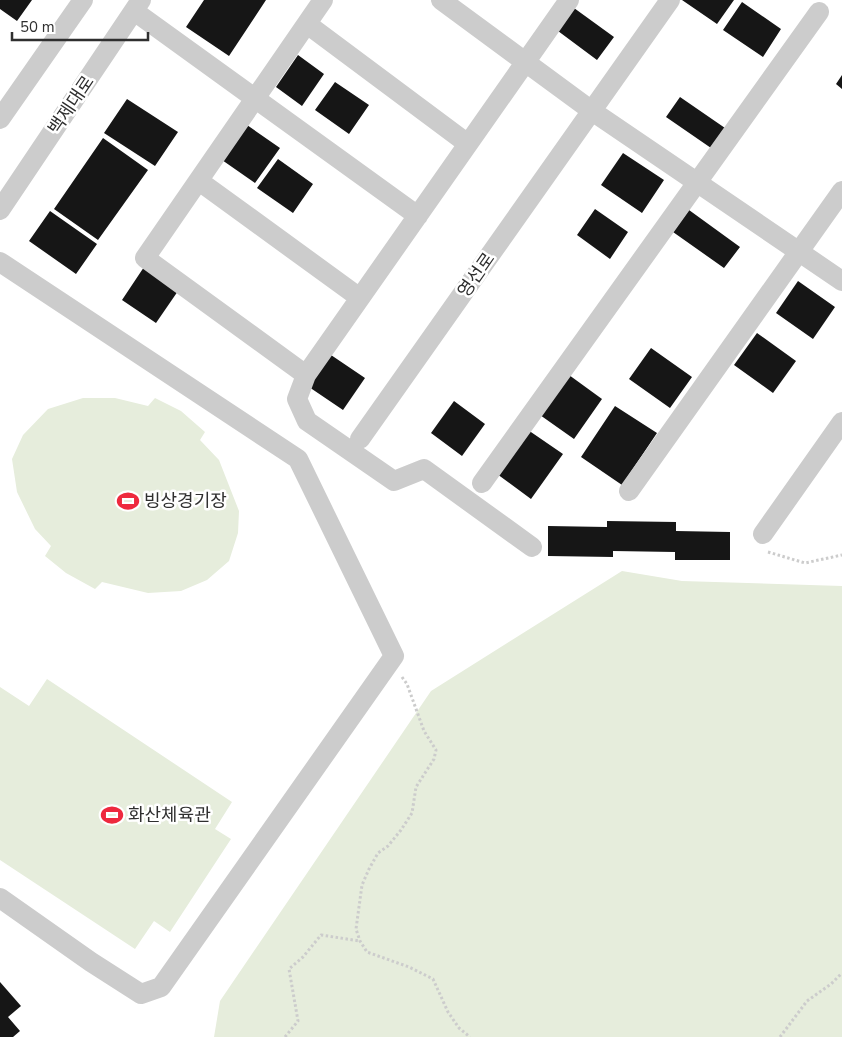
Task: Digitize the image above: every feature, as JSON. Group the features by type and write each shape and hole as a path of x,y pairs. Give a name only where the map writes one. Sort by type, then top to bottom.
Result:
{"street":[{"path":"306,375 146,258 323,0"},
{"path":"441,0 592,111 842,281"},
{"path":"532,547 424,469 394,481 307,421 297,399 306,375 569,0"},
{"name":"영선로","path":"360,439 670,0"},
{"path":"0,119 74,3"},
{"path":"138,6 256,98 418,216"},
{"name":"백제대로","path":"0,210 138,6"},
{"path":"482,483 819,12"},
{"path":"307,24 468,144"},
{"path":"199,181 360,298"},
{"path":"628,491 842,191"},
{"path":"0,262 298,459 394,656 161,987 141,994 91,962 0,898"},
{"path":"765,543 842,422"}],"path":[{"path":"765,543 805,563 842,555"},
{"path":"399,672 407,684 424,731 436,750 434,759 416,788 412,813 388,846 378,853 369,869 362,885 356,929 360,941 367,952 409,967 433,979 448,1012 458,1028 470,1037"},
{"path":"285,1037 298,1021 289,969 303,958 321,935 360,941"},
{"path":"780,1037 807,1001 831,984 842,973"}],"green space":[{"name":"빙상경기장","path":"83,398 115,398 148,406 155,398 181,411 205,432 200,440 219,460 239,511 238,533 229,561 207,580 181,591 148,593 102,582 95,589 66,573 45,556 51,546 35,529 17,492 12,459 23,435 48,409"},
{"path":"622,571 682,581 842,586 842,1037 214,1037 220,1001 431,691"},
{"name":"화산체육관","path":"47,679 232,802 215,829 231,839 170,932 154,921 135,949 0,860 0,687 29,706"}],"building":[{"path":"0,0 32,0 17,21 0,9"},
{"path":"204,0 266,0 229,56 186,27"},
{"path":"682,0 734,0 717,24"},
{"path":"742,2 781,29 763,57 723,30"},
{"path":"574,8 614,37 597,60 558,31"},
{"path":"298,55 324,74 302,106 276,87"},
{"path":"842,75 842,89 836,84"},
{"path":"335,82 369,105 349,134 315,110"},
{"path":"680,97 725,128 711,148 666,117"},
{"path":"127,99 178,132 155,166 104,133"},
{"path":"247,125 280,148 255,183 222,160"},
{"path":"103,138 148,170 98,240 54,209"},
{"path":"623,153 664,180 642,213 601,185"},
{"path":"278,159 313,184 293,213 257,188"},
{"path":"595,209 628,232 610,259 577,235"},
{"path":"689,210 740,247 724,268 673,232"},
{"path":"50,211 97,244 76,274 29,241"},
{"path":"144,267 178,291 156,323 122,300"},
{"path":"798,281 835,307 813,339 776,313"},
{"path":"757,333 796,361 773,393 734,365"},
{"path":"651,348 692,377 670,408 629,379"},
{"path":"331,355 365,378 343,410 309,387"},
{"path":"569,375 602,399 574,439 540,415"},
{"path":"454,401 485,424 462,456 431,433"},
{"path":"615,406 657,433 622,485 581,457"},
{"path":"528,430 563,454 531,499 497,474"},
{"path":"607,521 676,522 676,531 730,532 730,560 675,560 675,552 613,551 613,557 548,556 548,526 607,527"},
{"path":"0,982 21,1006 8,1017 20,1031 13,1037 0,1037"}],"place":[{"name":"빙상경기장","path":"128,501"},
{"name":"화산체육관","path":"112,815"}]}
